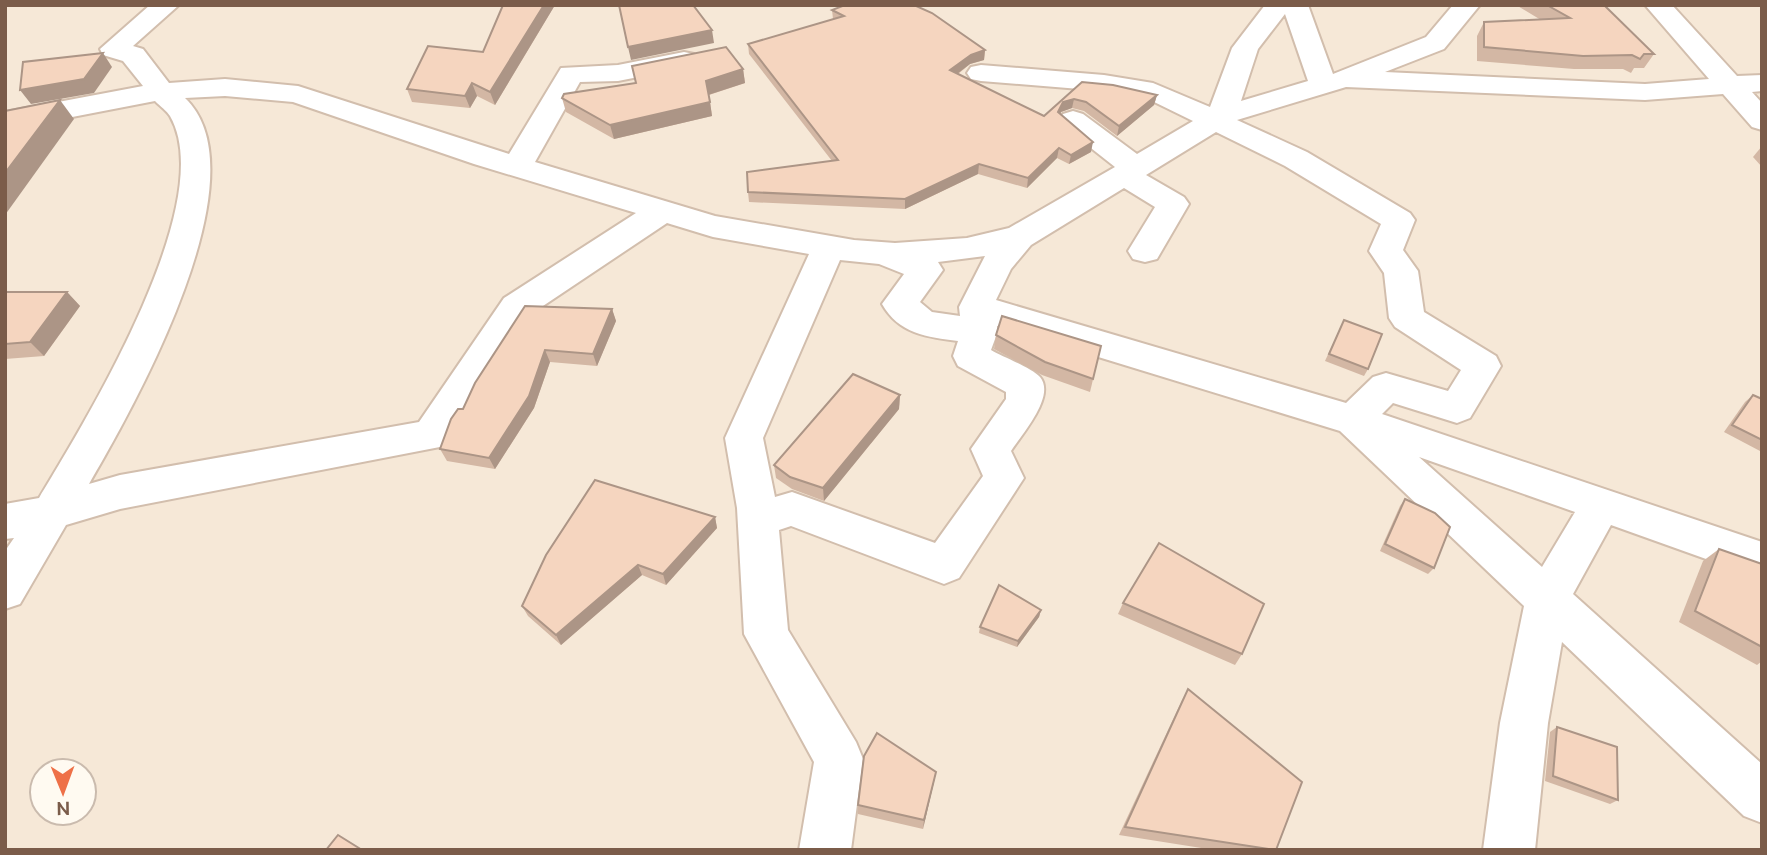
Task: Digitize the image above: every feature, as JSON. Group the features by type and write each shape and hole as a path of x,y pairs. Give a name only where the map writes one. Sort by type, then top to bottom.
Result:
{"street":[{"path":"5,590 99,433 157,319 193,206 196,152 184,113 162,92 133,55 113,49 166,5"},
{"path":"1218,120 1245,48 1279,5"},
{"path":"1296,5 1334,82"},
{"path":"5,121 162,92 237,85 288,92 713,226 829,247 883,253 967,249 1019,237 1235,110 1334,82 1435,43 1467,5"},
{"path":"1658,5 1762,121"},
{"path":"517,166 571,74 618,73 716,53"},
{"path":"981,73 1104,83 1153,91 1296,159 1399,220 1386,251 1401,271 1407,318 1483,366 1457,408 1386,387 1353,420"},
{"path":"1334,82 1645,92 1762,83"},
{"path":"1073,120 1130,172 1173,204 1145,251"},
{"path":"5,522 52,512 120,492 431,435 516,307 663,211"},
{"path":"758,519 792,509 944,565 1004,478 991,449 1024,402 1026,386 971,356 978,319 997,264 1019,237"},
{"path":"825,850 839,759 766,634 758,519 744,438 829,247"},
{"path":"883,253 926,270 898,304 923,324 978,319 1353,420 1601,504 1754,550"},
{"path":"1353,420 1762,798"},
{"path":"1509,850 1524,723 1547,599 1601,504"}],"shaded area":[{"path":"5,5 1762,5 1762,850 5,850"}],"building":[{"path":"503,5 544,5 490,92 472,83 465,96 407,89 428,46 483,52"},
{"path":"619,5 693,5 712,30 628,47"},
{"path":"845,5 914,5 932,13 985,50 971,55 950,70 1044,116 1082,82 1113,85 1157,95 1119,126 1086,102 1074,99 1063,102 1058,112 1093,142 1071,155 1059,148 1028,178 979,164 905,199 748,192 747,172 838,160 748,44 844,16 832,10"},
{"path":"1547,5 1604,5 1654,54 1644,54 1640,59 1632,55 1583,56 1484,47 1484,22 1570,18"},
{"path":"726,47 743,69 706,81 710,102 610,125 562,98 564,94 636,83 632,66"},
{"path":"103,53 84,79 20,90 23,62"},
{"path":"60,100 5,173 5,111"},
{"path":"5,292 67,292 30,342 5,344"},
{"path":"525,306 612,309 593,354 545,350 529,396 489,458 440,449 451,419 458,409 463,409 475,383"},
{"path":"1002,316 1101,346 1093,379 1045,362 996,335"},
{"path":"1344,320 1382,334 1368,369 1329,354"},
{"path":"853,374 900,395 823,488 790,477 774,465"},
{"path":"1753,395 1762,399 1762,440 1732,425"},
{"path":"595,480 715,517 663,574 638,565 556,635 522,606 546,555"},
{"path":"1405,499 1435,513 1450,527 1434,568 1385,544"},
{"path":"1159,543 1264,604 1242,654 1123,603"},
{"path":"1719,549 1762,564 1762,647 1695,611"},
{"path":"999,585 1041,610 1018,641 980,627"},
{"path":"1188,689 1302,782 1276,850 1125,827"},
{"path":"1557,727 1617,747 1618,800 1553,776"},
{"path":"877,733 936,772 924,820 858,805 864,756"},
{"path":"338,835 362,850 326,850"}]}
